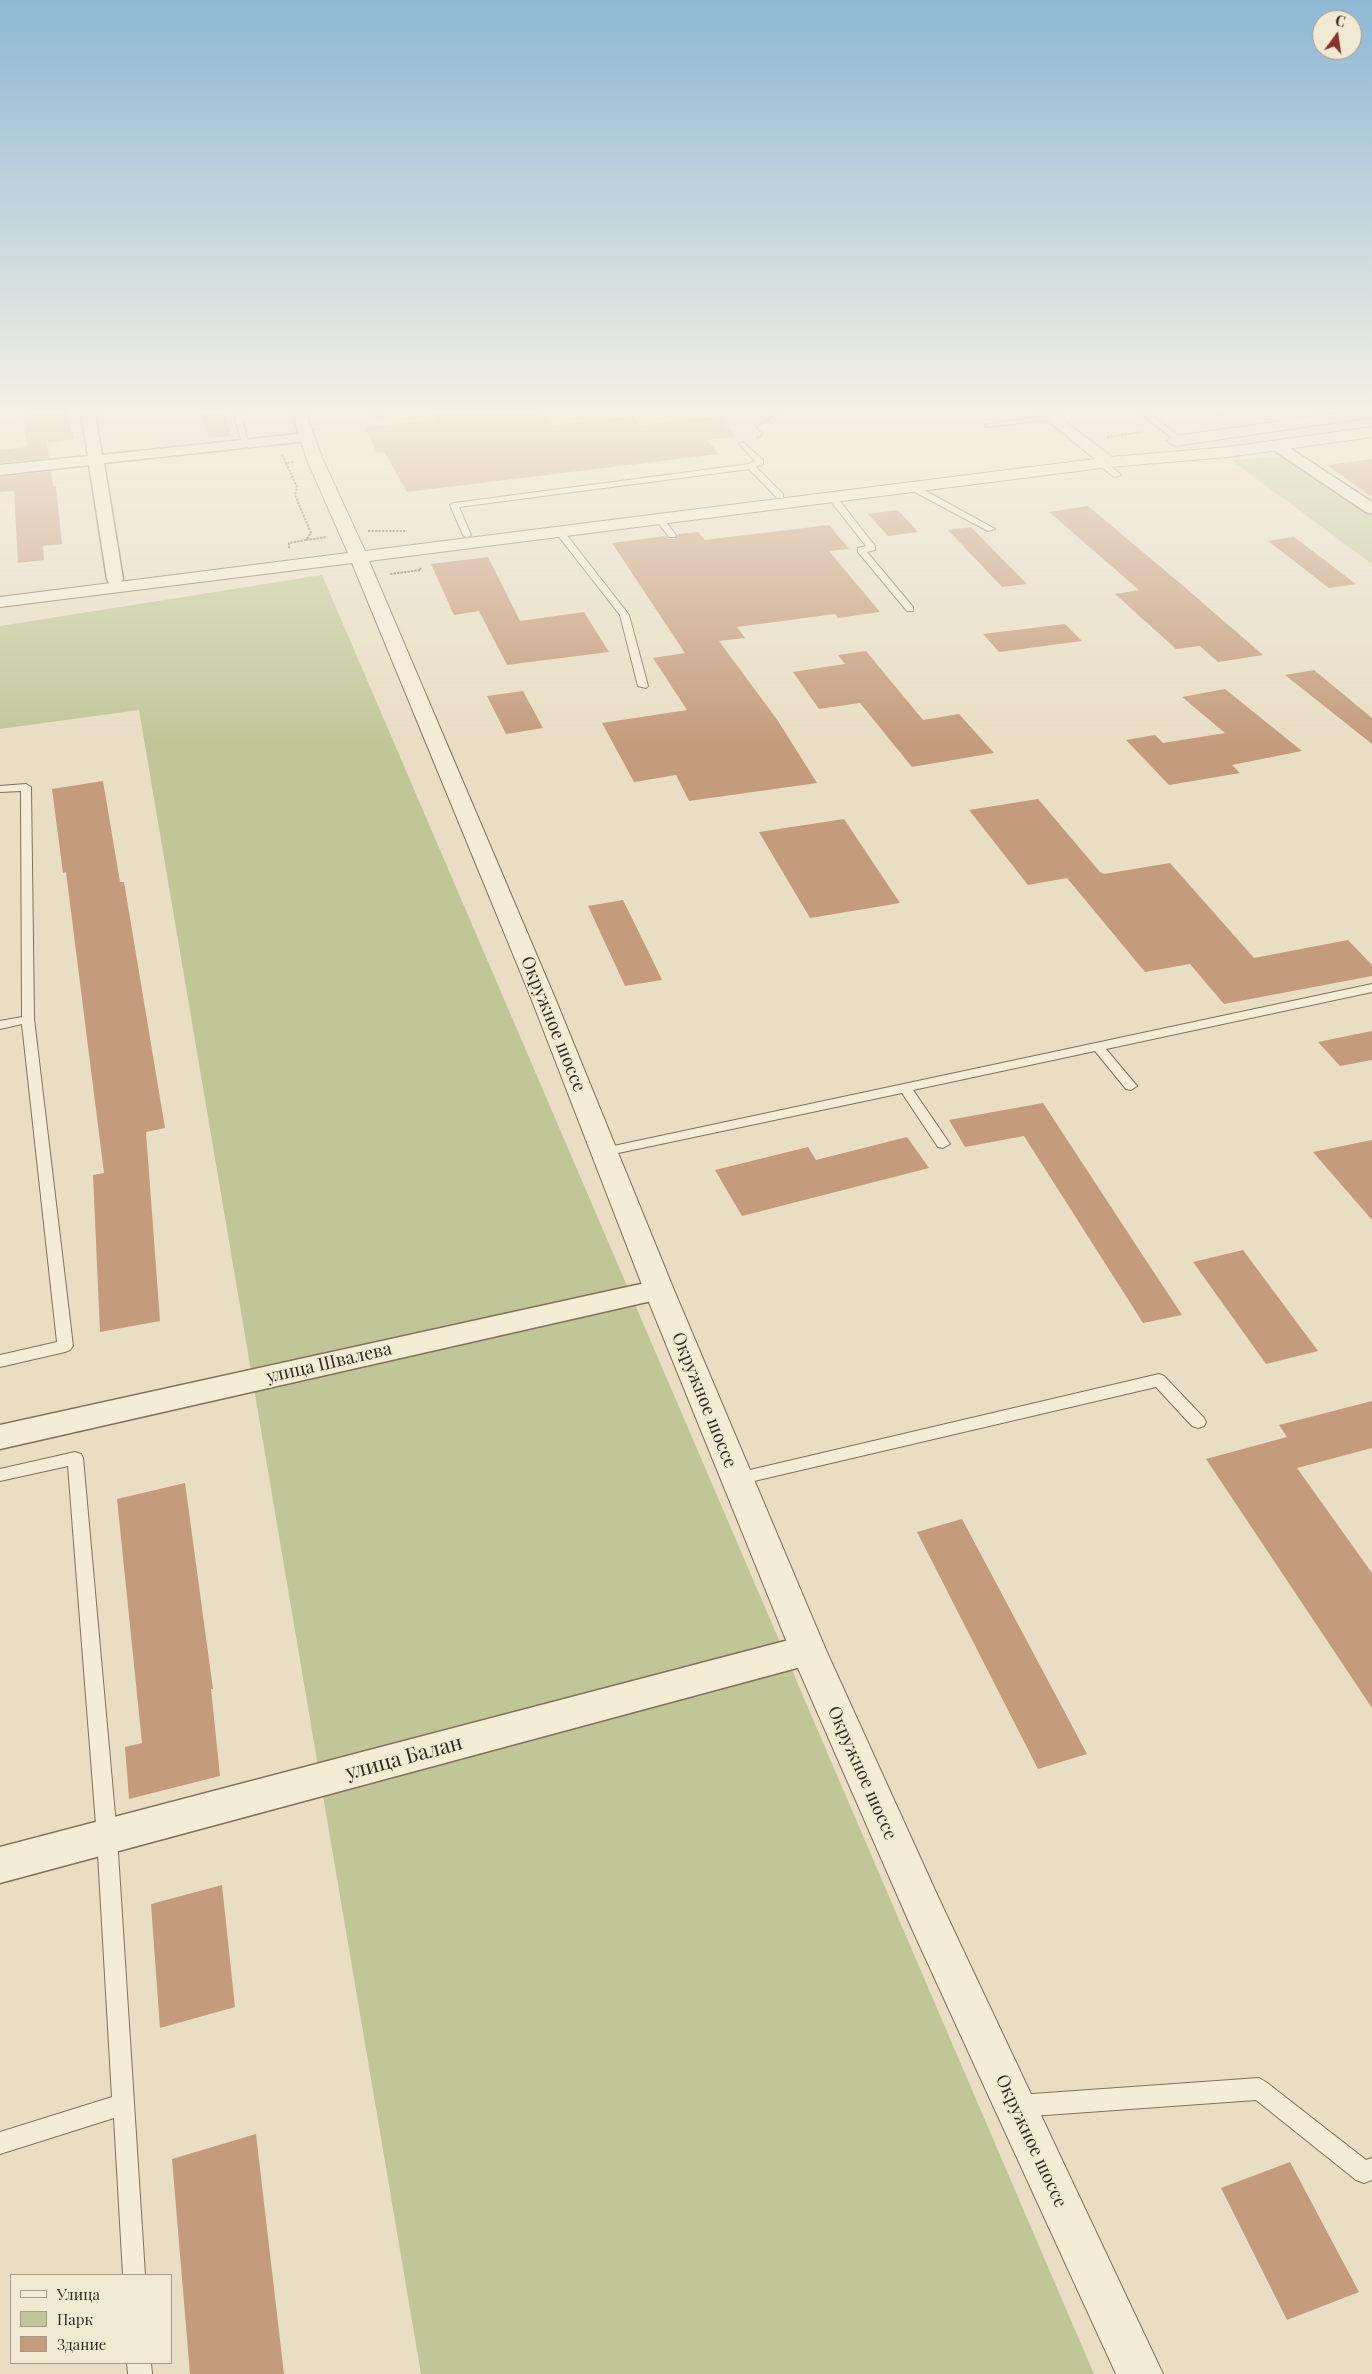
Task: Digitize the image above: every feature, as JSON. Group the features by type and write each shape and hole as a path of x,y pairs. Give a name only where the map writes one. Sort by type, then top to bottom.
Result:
{"street":[{"path":"105,524 115,579"},
{"name":"Окружное шоссе","path":"345,524 539,989 659,1290 808,1650 926,1915 1140,2374"},
{"path":"0,602 357,552 467,534 551,524"},
{"path":"0,594 115,579 619,524"},
{"name":"улица Швалева","path":"0,1437 659,1290"},
{"name":"улица Балан","path":"0,1865 808,1650"}],"lane":[{"path":"462,524 467,534"},
{"path":"663,524 672,535"},
{"path":"853,524 872,548 861,550 910,610"},
{"path":"981,524 991,529"},
{"path":"559,531 624,615 643,686"},
{"path":"0,790 26,786 28,1019 65,1346 0,1362"},
{"path":"604,1152 1372,988"},
{"path":"0,1024 28,1019"},
{"path":"1098,1046 1131,1086"},
{"path":"905,1088 943,1144"},
{"path":"737,1478 1159,1380 1198,1422"},
{"path":"0,1476 75,1458 107,1838 134,2274"},
{"path":"1015,2106 1259,2089 1364,2172 1372,2169"},
{"path":"0,2143 124,2104"}],"path":[{"path":"289,551 289,543 306,540 311,533 307,524"}],"green space":[{"path":"1317,524 1372,524 1372,564"},
{"path":"322,575 1094,2374 421,2374 139,710 0,729 0,626"}],"building":[{"path":"16,524 60,524 62,544 43,546 44,560 18,563"},
{"path":"877,524 911,524 918,532 888,536"},
{"path":"1063,524 1109,524 1263,655 1218,662 1200,646 1176,649 1115,594 1139,590"},
{"path":"829,525 849,549 829,551 880,612 838,618 835,614 737,627 745,638 719,641 778,721 817,783 689,801 676,775 634,782 602,723 687,710 653,658 685,653 612,543 666,536 669,539 675,539 678,534 698,532 705,540"},
{"path":"971,527 1027,584 1002,587 948,530"},
{"path":"1294,537 1356,584 1329,588 1268,541"},
{"path":"488,557 520,621 584,612 609,652 507,665 479,611 454,615 431,564"},
{"path":"1065,624 1082,641 999,652 983,634"},
{"path":"866,651 923,720 959,714 994,753 912,767 860,703 819,709 793,672 845,664 838,655"},
{"path":"1314,670 1372,718 1372,744 1285,675"},
{"path":"1225,689 1302,751 1232,765 1240,773 1169,785 1126,740 1155,735 1163,743 1225,733 1182,697"},
{"path":"523,691 543,728 506,734 487,696"},
{"path":"103,781 120,882 124,882 165,1128 146,1132 160,1321 100,1332 93,1175 104,1173 66,872 63,873 52,789"},
{"path":"1038,799 1100,872 1104,874 1170,863 1254,958 1348,940 1372,965 1372,976 1224,1004 1190,964 1145,972 1067,878 1028,885 969,810"},
{"path":"844,819 900,903 810,918 759,832"},
{"path":"623,900 662,980 625,986 588,906"},
{"path":"1372,1031 1372,1060 1340,1066 1318,1042"},
{"path":"1043,1103 1182,1315 1143,1323 1024,1136 965,1147 949,1120"},
{"path":"907,1137 929,1168 742,1216 715,1170 808,1147 816,1160"},
{"path":"1372,1140 1372,1220 1313,1152"},
{"path":"1243,1250 1318,1351 1266,1364 1193,1262"},
{"path":"1372,1401 1372,1448 1297,1468 1372,1573 1372,1708 1206,1459 1287,1437 1279,1425"},
{"path":"185,1483 213,1689 211,1689 220,1776 129,1799 125,1747 142,1743 117,1499"},
{"path":"962,1519 1087,1754 1038,1769 917,1532"},
{"path":"222,1885 235,2007 160,2028 151,1904"},
{"path":"256,2134 284,2374 190,2374 172,2159"},
{"path":"1290,2162 1359,2292 1287,2320 1221,2188"}]}
